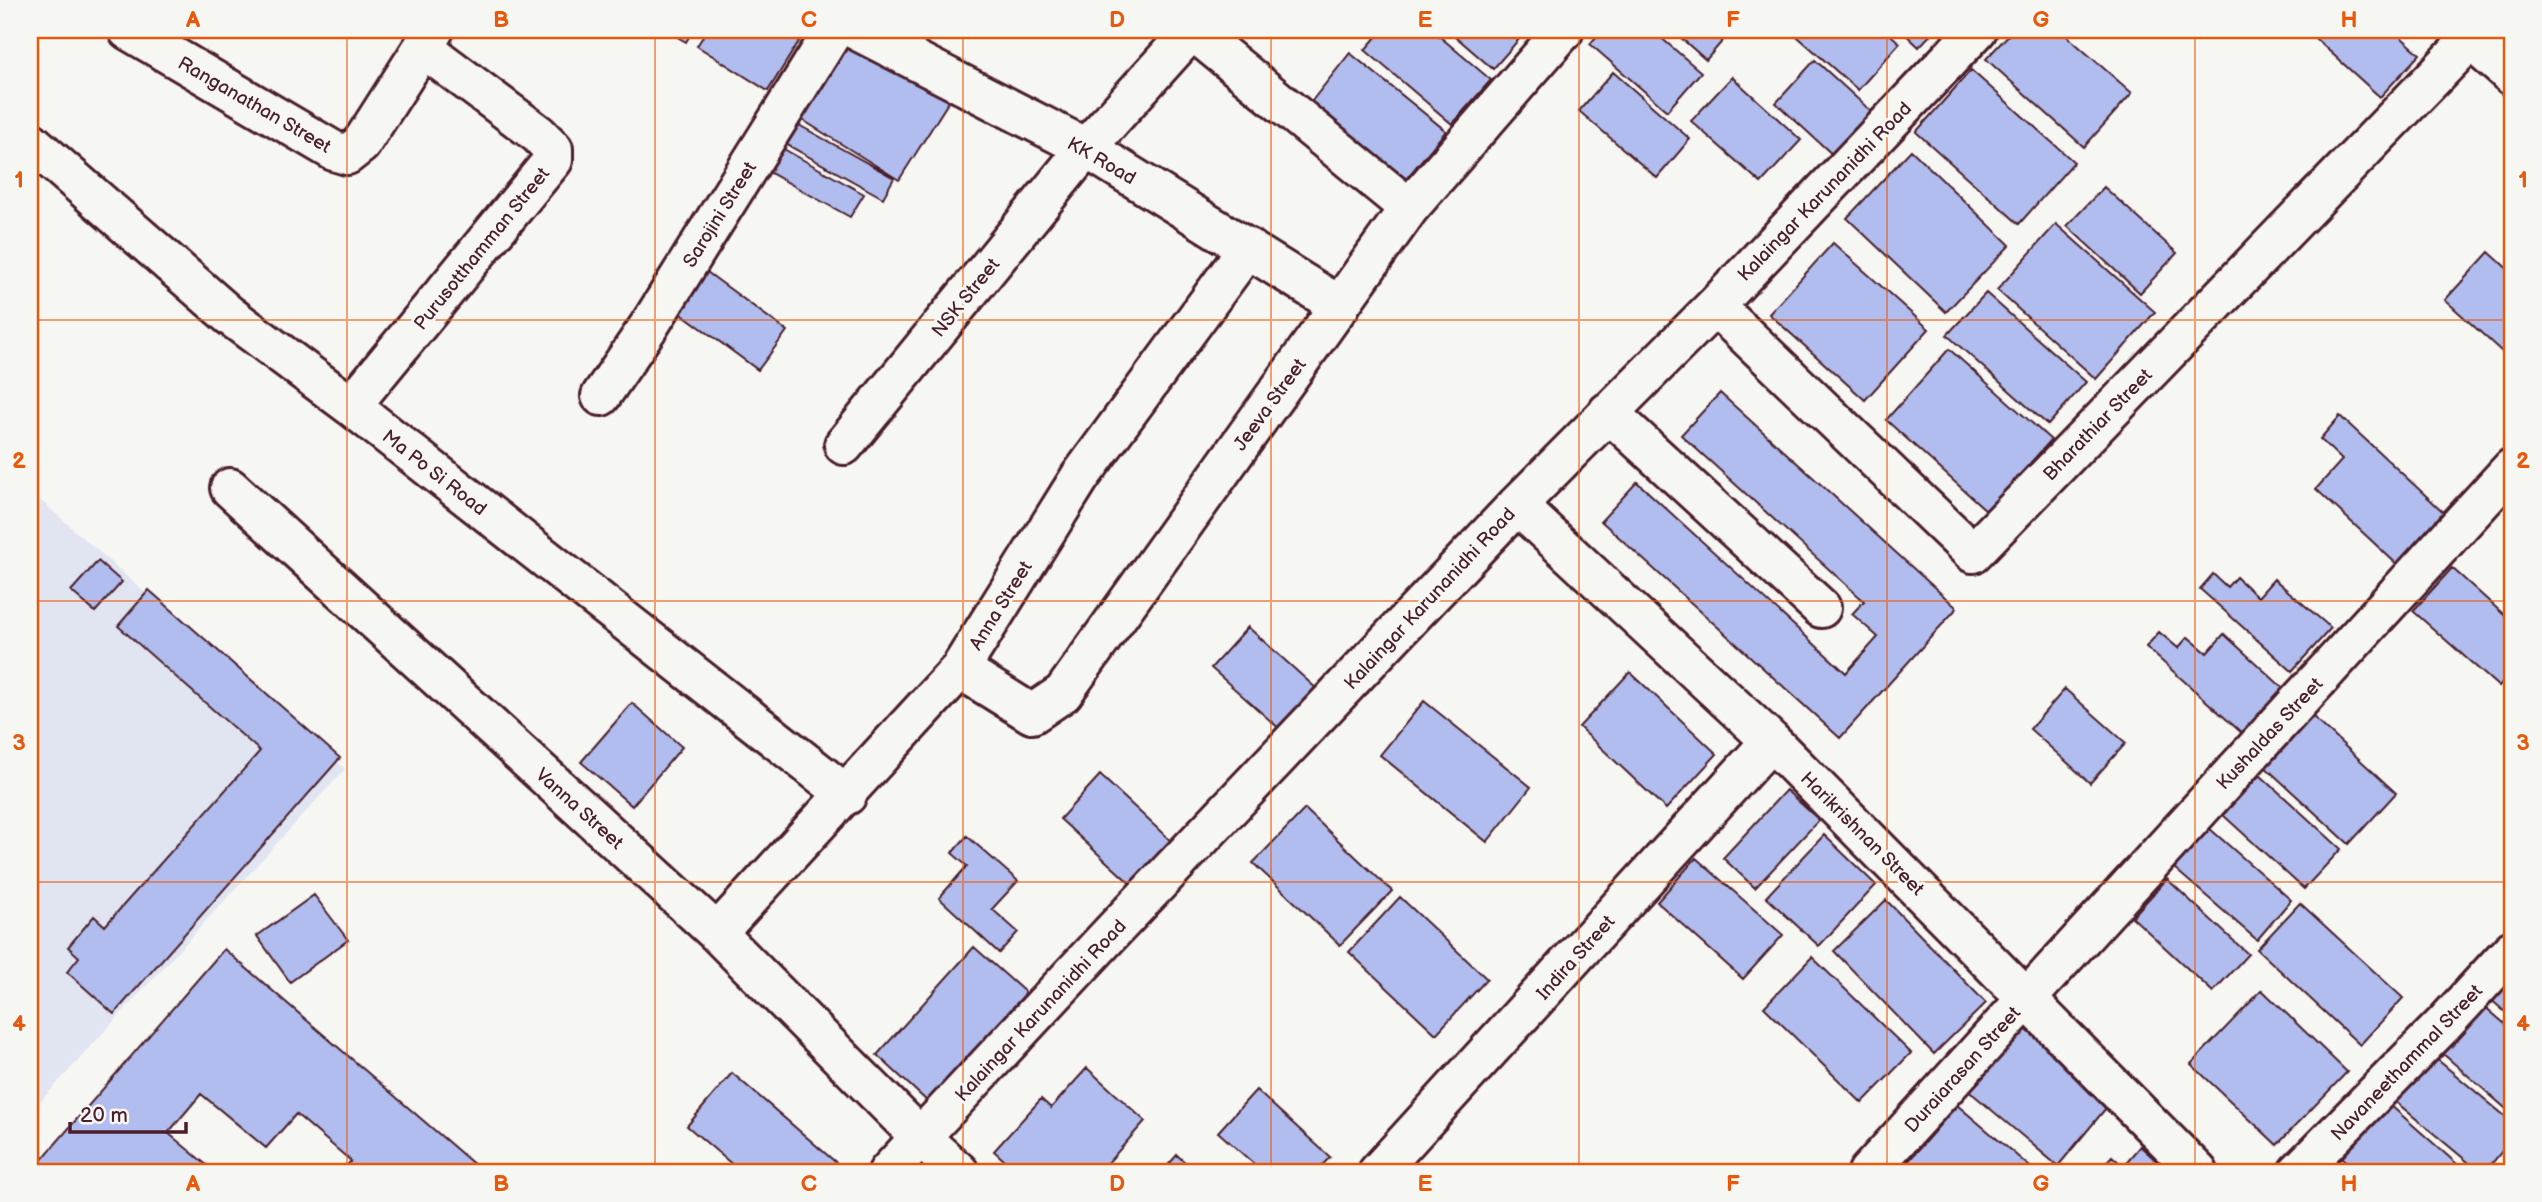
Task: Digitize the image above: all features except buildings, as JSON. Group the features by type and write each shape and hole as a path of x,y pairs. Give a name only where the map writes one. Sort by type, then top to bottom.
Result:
{"street":[{"name":"Ranganathan Street","path":"128,30 334,151 347,155 362,144 429,39"},
{"name":"Sarojini Street","path":"601,396 657,314 834,30"},
{"name":"KK Road","path":"856,30 1086,148 1340,306"},
{"name":"NSK Street","path":"844,445 1086,148 1192,30"},
{"path":"1192,30 1409,208"},
{"name":"Jeeva Street","path":"960,669 1032,714 1063,693 1409,208 1564,30"},
{"name":"Kalaingar Karunanidhi Road","path":"888,1172 1517,505 1715,306 1977,30"},
{"path":"2465,34 2512,76"},
{"name":"Bharathiar Street","path":"1715,306 1973,553 2465,34"},
{"name":"Purusotthamman Street","path":"351,406 553,160 553,149 538,134 429,39"},
{"name":"Ma Po Si Road","path":"30,141 229,315 351,406 847,794"},
{"name":"Anna Street","path":"717,933 960,669 1080,477 1248,248"},
{"path":"1608,412 1821,608"},
{"name":"Kushaldas Street","path":"2027,997 2512,468"},
{"name":"Vanna Street","path":"230,488 717,933 920,1138 960,1172"},
{"name":"Harikrishnan Street","path":"1517,505 1771,741 2199,1172"},
{"name":"Indira Street","path":"1378,1172 1771,741"},
{"name":"Navaneethammal Street","path":"2298,1172 2444,1024 2512,950"},
{"name":"Duraiarasan Street","path":"1868,1172 2027,997"}],"shaded area":[{"path":"30,491 345,769 30,1113"}]}
